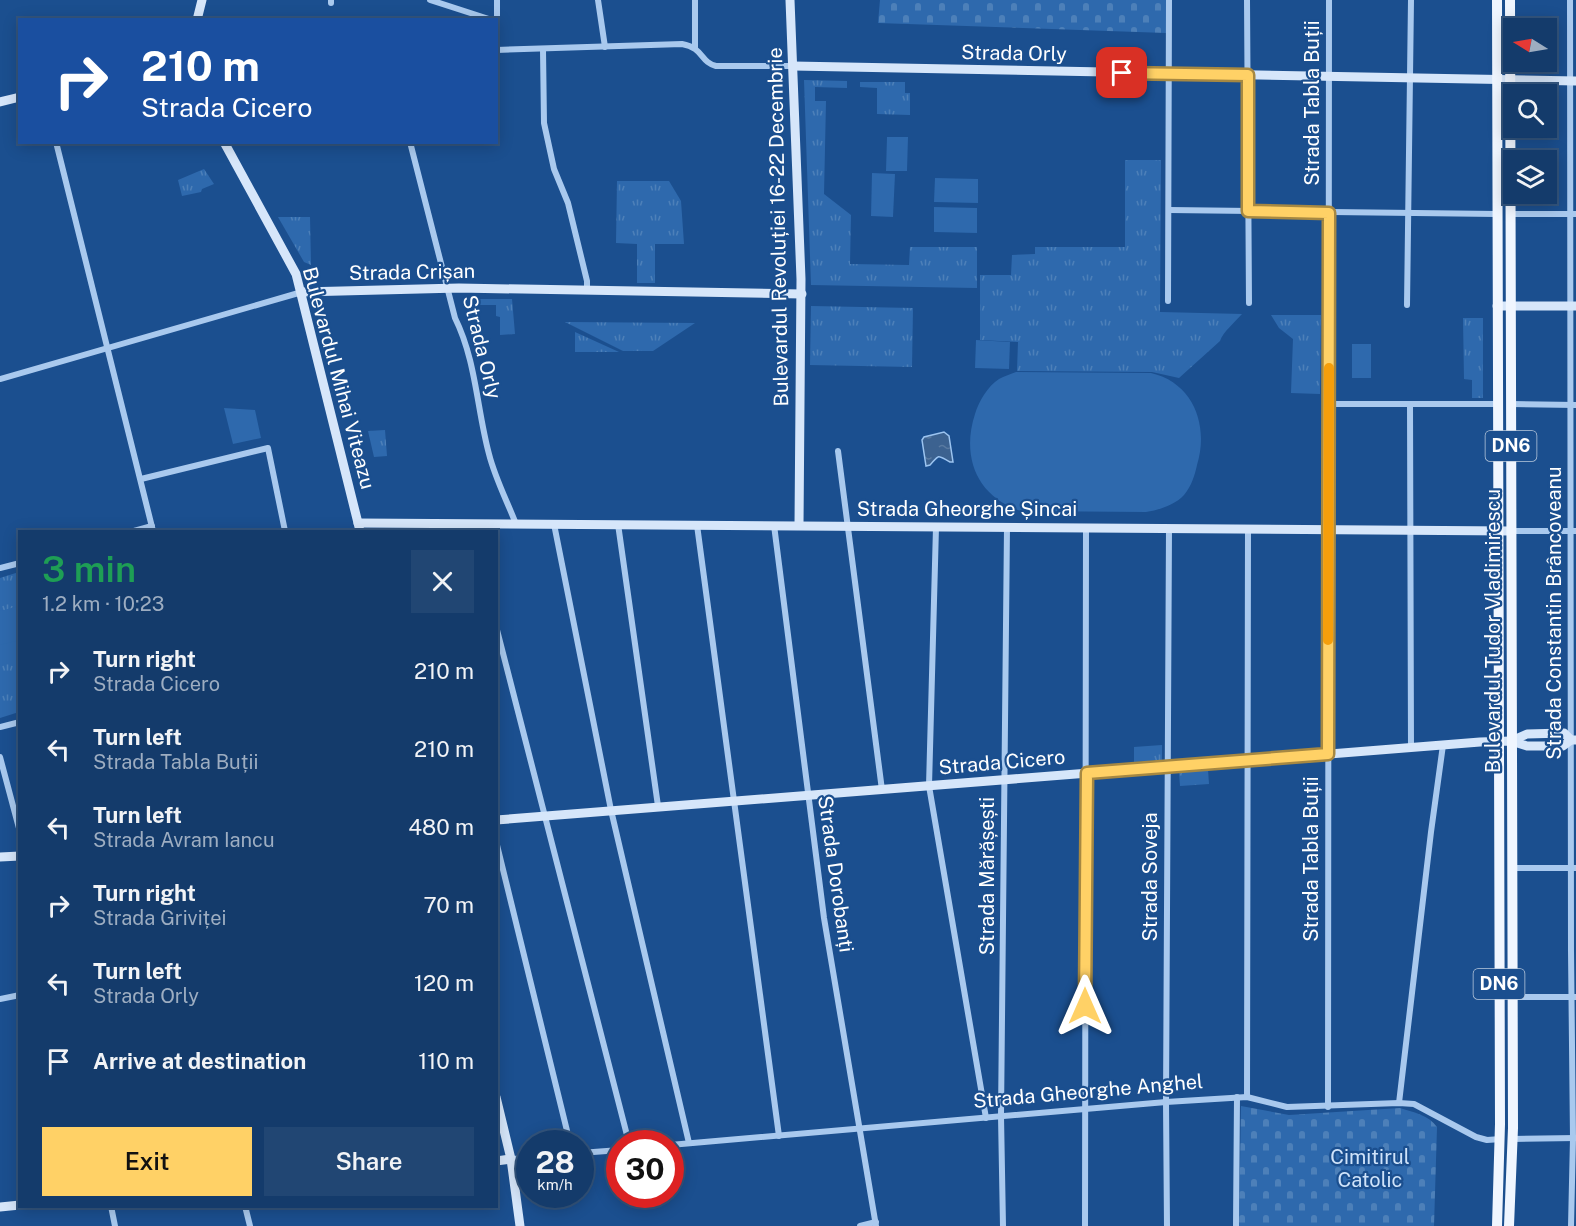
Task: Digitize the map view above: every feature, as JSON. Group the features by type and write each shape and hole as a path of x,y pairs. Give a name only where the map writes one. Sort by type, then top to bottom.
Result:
{"main road":[{"name":"Bulevardul Tudor Vladimirescu","path":"1497,0 1500,1139 1497,1226"},
{"name":"Bulevardul Tudor Vladimirescu","path":"1509,1226 1512,1139 1510,0"}],"street":[{"path":"198,18 202,0"},
{"path":"430,0 486,18"},
{"path":"496,0 497,18"},
{"path":"598,0 605,47"},
{"path":"498,50 682,44 695,48 695,0"},
{"name":"Bulevardul Revoluției 16-22 Decembrie","path":"790,0 802,294 799,525"},
{"path":"1168,302 1169,0"},
{"path":"1247,0 1249,303"},
{"name":"Strada Tabla Buții","path":"1328,1107 1329,0"},
{"path":"1407,305 1411,0"},
{"name":"Strada Constantin Brâncoveanu","path":"1570,0 1573,81 1575,1138 1571,1226"},
{"name":"Strada Orly","path":"695,48 703,55 705,61 716,66 1573,81"},
{"path":"543,50 544,123 554,169 570,213 587,281 587,291"},
{"path":"0,102 18,98"},
{"path":"57,144 153,529"},
{"name":"Bulevardul Mihai Viteazu","path":"225,144 296,274 359,527"},
{"name":"Strada Orly","path":"411,144 455,318 464,336 492,463 516,524"},
{"path":"1169,210 1497,214"},
{"path":"1510,214 1573,214"},
{"name":"Strada Crișan","path":"0,379 108,346 302,292 449,288 802,294"},
{"path":"1497,306 1573,306"},
{"path":"1329,404 1497,404"},
{"path":"1410,404 1411,747"},
{"path":"1510,404 1573,405"},
{"path":"141,479 268,448 285,530"},
{"path":"838,451 882,790"},
{"name":"Strada Gheorghe Șincai","path":"359,527 471,528 516,524 618,524 1573,531"},
{"path":"554,524 611,810 689,1143"},
{"path":"618,524 658,806"},
{"path":"698,525 778,1136"},
{"name":"Strada Dorobanți","path":"774,525 824,918 876,1224"},
{"path":"936,527 929,786 986,1118"},
{"name":"Strada Mărășești","path":"1003,1226 1001,1116 1007,527"},
{"path":"1085,1226 1086,527"},
{"name":"Strada Soveja","path":"1167,1226 1169,527"},
{"path":"1247,1097 1248,529"},
{"path":"0,568 18,564"},
{"path":"498,634 626,1130"},
{"path":"0,728 18,723"},
{"name":"Strada Cicero","path":"498,820 1511,741 1527,734 1564,733 1574,740"},
{"path":"1399,1103 1443,745"},
{"path":"0,758 18,825"},
{"path":"498,849 567,1130"},
{"path":"0,857 18,856"},
{"path":"1512,868 1574,868"},
{"path":"0,999 18,995"},
{"path":"1512,997 1574,997"},
{"path":"1236,1226 1237,1097"},
{"name":"Strada Gheorghe Anghel","path":"684,1144 1237,1097 1247,1097 1287,1107 1414,1104 1476,1137 1487,1140 1575,1138"},
{"path":"498,1105 512,1159 520,1226"},
{"path":"498,1161 516,1159"},
{"path":"0,1207 18,1205"},
{"path":"111,1208 115,1226"},
{"path":"246,1208 250,1226"},
{"path":"860,1226 876,1224"}],"green space":[{"path":"880,0 1166,0 1166,33 878,23"},
{"path":"804,80 847,81 847,88 815,87 815,101 826,101 824,194 851,215 850,264 909,265 910,247 977,247 977,288 811,285"},
{"path":"860,82 905,82 905,93 910,93 910,115 877,114 877,88 860,87"},
{"path":"887,137 908,137 907,171 886,171"},
{"path":"1125,160 1161,160 1160,312 1242,314 1220,341 1179,378 1152,372 1017,371 1018,342 980,340 980,275 1011,275 1012,255 1035,254 1035,247 1125,247"},
{"path":"204,169 214,184 202,189 201,192 182,196 178,180"},
{"path":"872,173 895,174 893,217 871,216"},
{"path":"935,178 978,179 978,203 934,202"},
{"path":"617,181 669,181 681,201 684,244 655,244 655,283 637,283 637,244 616,243"},
{"path":"934,207 977,208 977,233 934,232"},
{"path":"278,217 310,217 311,265 304,262"},
{"path":"477,299 512,299 515,334 500,335 500,317 496,316 496,305 476,305"},
{"path":"811,306 913,308 912,367 810,365"},
{"path":"1271,315 1321,315 1320,394 1291,393 1293,339 1279,328"},
{"path":"1463,318 1483,318 1483,398 1472,398 1472,380 1464,379"},
{"path":"565,322 695,323 653,351 623,351"},
{"path":"575,332 619,352 575,352"},
{"path":"976,340 1010,342 1009,369 975,368"},
{"path":"1352,344 1371,344 1371,378 1352,378"},
{"path":"1016,372 1151,373 1166,378 1178,386 1195,408 1201,436 1196,469 1186,492 1171,504 1146,512 1021,511 993,496 976,473 970,445 971,430 981,399 995,382"},
{"path":"224,408 255,410 261,438 233,444"},
{"path":"385,430 387,456 374,457 368,431"},
{"path":"18,572 18,712 0,718 0,578"},
{"path":"18,606 18,640 0,645 0,611"},
{"path":"1162,745 1162,760 1134,762 1134,747"},
{"path":"1208,770 1209,784 1180,786 1179,772"},
{"name":"Cimitirul Catolic","path":"1241,1106 1289,1115 1400,1108 1420,1114 1430,1120 1437,1127 1434,1226 1239,1226"}],"water":[{"path":"944,432 949,436 953,462 939,457 926,466 922,440 924,437"}],"slow traffic":[{"path":"1328,640 1329,368"}],"route":[{"path":"1085,1006 1087,773 1328,754 1329,213 1248,211 1248,75 1122,73"}]}
